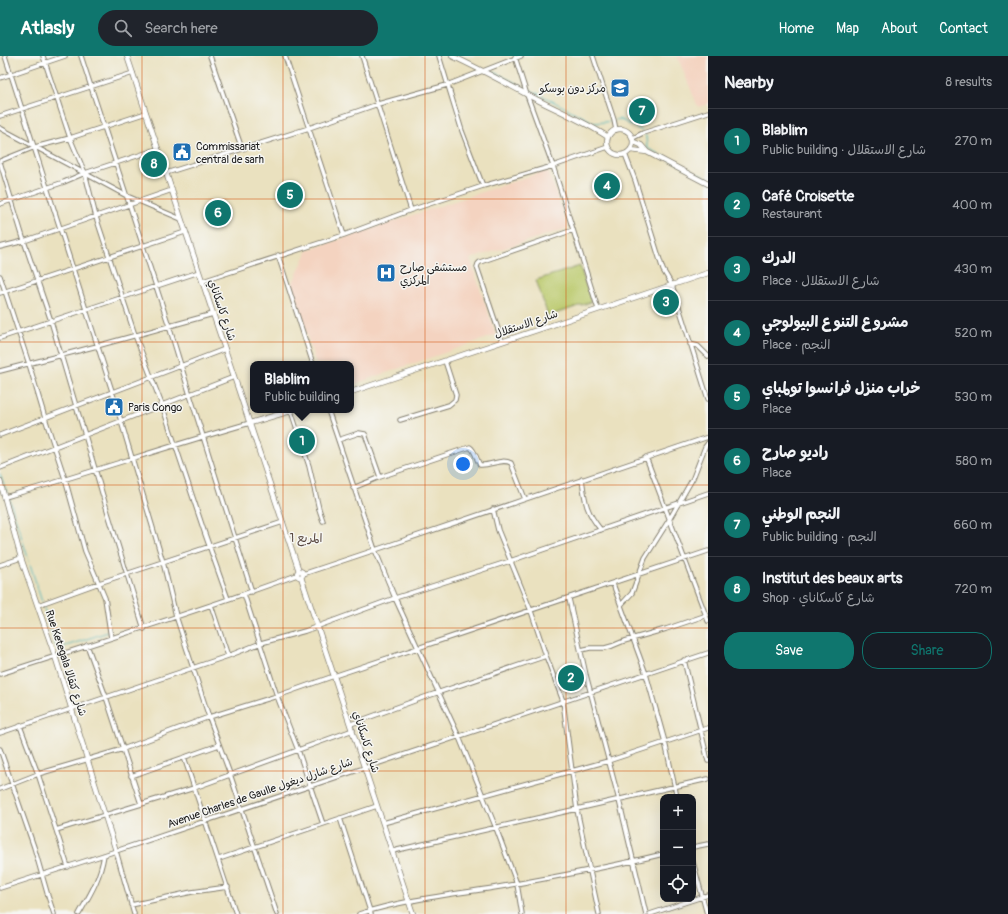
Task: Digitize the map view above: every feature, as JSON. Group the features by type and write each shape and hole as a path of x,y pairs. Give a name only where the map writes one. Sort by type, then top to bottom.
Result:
{"street":[{"path":"5,56 112,391 163,562 176,616 192,667 277,914"},
{"path":"43,56 70,138 84,172 96,217 135,335 162,404 209,547 228,599"},
{"path":"0,78 65,56"},
{"path":"80,56 170,326 190,395 252,592"},
{"name":"شارع كاسكاناي","path":"127,56 414,914"},
{"path":"210,56 242,149"},
{"path":"285,56 344,235"},
{"path":"362,56 411,210"},
{"path":"439,56 468,151 483,186"},
{"path":"452,56 483,70 527,95 592,126 608,137"},
{"path":"166,173 309,128 378,104 447,84 521,56"},
{"path":"593,56 616,130"},
{"path":"515,57 553,166 598,309"},
{"path":"0,116 132,73"},
{"path":"631,150 633,140 643,133 708,112"},
{"path":"144,629 108,513 62,355 24,241 0,161 35,147 70,138 146,113"},
{"path":"0,128 127,196 181,219"},
{"path":"647,152 641,145 633,140 628,131 624,129 616,130 608,137 608,147 617,154 625,154 631,150 647,152 708,184"},
{"path":"203,281 344,235 411,210 483,186 553,166 608,147"},
{"path":"0,204 64,182 84,172 158,149"},
{"path":"625,154 663,270 672,285 708,399"},
{"path":"0,247 24,241 172,190"},
{"path":"502,342 477,267 478,264 480,262 573,230"},
{"path":"0,293 185,232"},
{"path":"278,256 312,361"},
{"path":"0,338 199,272"},
{"name":"شارع الاستقلال","path":"354,391 445,362 708,273"},
{"path":"0,276 65,479 85,551 99,583 107,610 111,638"},
{"path":"0,371 213,314"},
{"path":"690,344 698,346 708,356"},
{"path":"0,435 225,349"},
{"path":"400,420 449,405 455,400 456,395 445,362"},
{"path":"0,468 234,377"},
{"path":"5,497 283,413"},
{"path":"294,413 309,466 318,509 323,521"},
{"path":"329,413 375,550 395,598 459,737 496,828 517,884 522,914"},
{"path":"338,440 359,433 365,434 380,477"},
{"path":"0,674 87,645 144,629 176,616 252,592 300,574 708,437"},
{"path":"621,605 632,593 645,558 693,478 708,443"},
{"path":"353,488 380,477 470,447 480,465 485,466 500,461 507,461 511,463 525,499"},
{"path":"646,457 669,520 707,614 708,621"},
{"path":"582,479 588,511 592,519 601,530"},
{"name":"Rue Ketegala شارع كتقالا","path":"0,481 21,558 55,656 116,851"},
{"path":"0,733 228,656 261,643 305,631 395,598 510,561 708,493"},
{"path":"493,509 498,530 531,611 563,701 577,810 599,914"},
{"path":"38,605 99,583 283,522"},
{"path":"0,789 38,774 87,760 209,717 277,696 569,599 708,551"},
{"path":"0,565 21,558"},
{"path":"613,584 646,674 665,742 676,794"},
{"path":"244,594 277,696 298,750 323,824"},
{"path":"569,599 646,914"},
{"path":"212,605 228,656"},
{"path":"581,650 590,648 605,648 633,638 666,629 707,614"},
{"path":"87,645 106,697 141,804"},
{"name":"Avenue Charles de Gaulle شارع شارل ديغول","path":"0,888 206,822 365,767 708,653"},
{"path":"351,724 546,656"},
{"path":"684,660 702,730 708,761"},
{"path":"20,726 38,774 68,867"},
{"path":"383,823 608,761 708,728"},
{"path":"56,830 194,788 353,730"},
{"path":"132,776 219,746"},
{"path":"0,749 54,914"},
{"path":"184,757 236,914"},
{"path":"393,852 708,779"},
{"path":"219,859 377,806"},
{"path":"340,818 370,912"},
{"path":"696,846 708,844"},
{"path":"116,851 134,914"},
{"path":"79,914 97,883 102,871 104,855"},
{"path":"359,914 409,900 517,884 660,855"},
{"path":"694,866 707,914"},
{"path":"131,905 192,892 228,887"},
{"path":"650,914 708,895"}],"shaded area":[{"path":"677,56 708,56 708,104 698,107"},
{"name":"مستشفى صارح المركزي","path":"545,171 549,173 568,228 470,259 496,335 354,384 354,361 315,361 291,287 308,250"}],"green space":[{"path":"580,266 591,302 548,316 536,280"}],"waterway":[{"path":"494,72 522,86"},
{"path":"527,88 595,123 613,121"},
{"path":"616,120 619,119 642,131"},
{"path":"644,134 646,136 647,148 708,179"},
{"path":"0,474 8,495"},
{"path":"9,498 42,602"},
{"path":"43,605 56,647 60,648 108,632"}],"place":[{"name":"مركز دون بوسكو","path":"620,88"},
{"name":"النجم الوطني","path":"642,111"},
{"name":"Commissariat central de sarh","path":"182,152"},
{"name":"Institut des beaux arts","path":"154,164"},
{"name":"مشروع التنوع البيولوجي","path":"607,186"},
{"name":"خراب منزل فرانسوا تولمباي","path":"290,195"},
{"name":"راديو صارح","path":"218,213"},
{"name":"مستشفى صارح المركزي","path":"386,273"},
{"name":"الدرك","path":"666,302"},
{"name":"Paris Congo","path":"114,407"},
{"name":"Blablim","path":"302,441"},
{"name":"Café Croisette","path":"571,678"}],"district":[{"name":"المربع 1","path":"306,538"}]}
